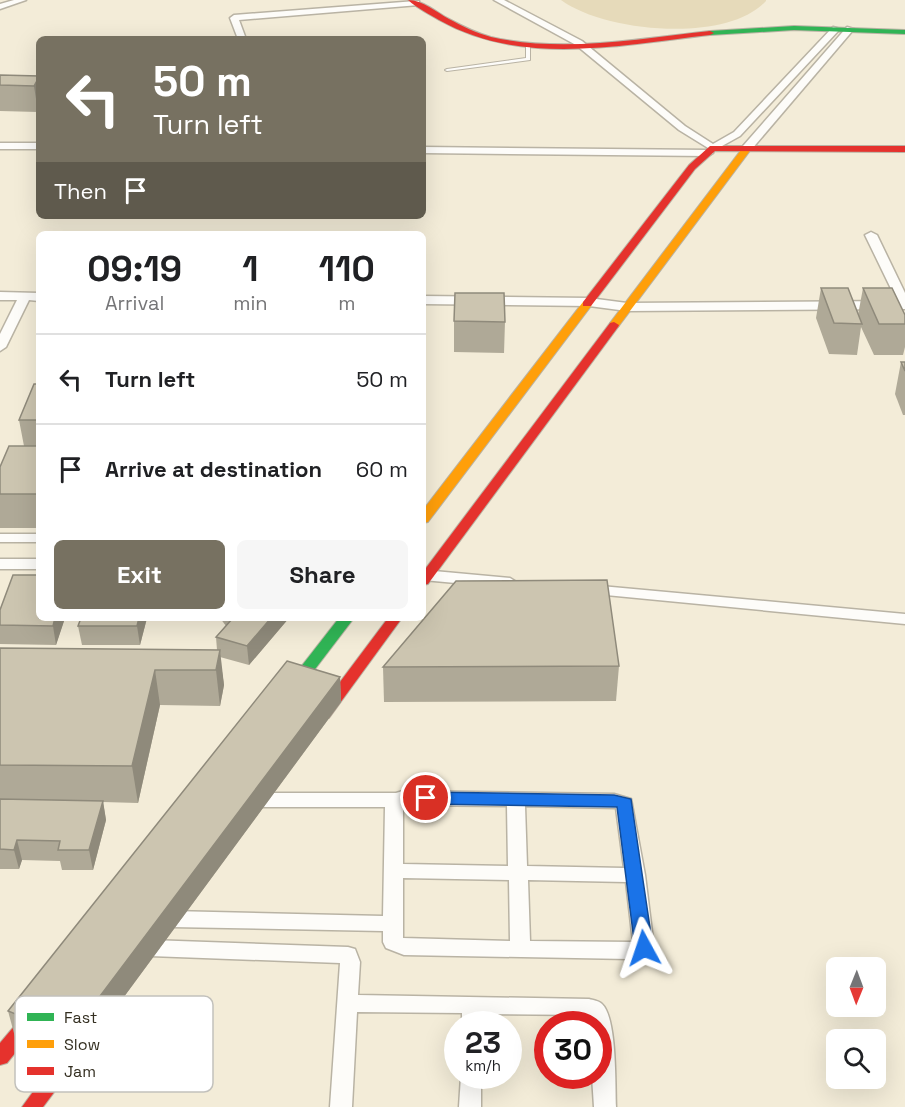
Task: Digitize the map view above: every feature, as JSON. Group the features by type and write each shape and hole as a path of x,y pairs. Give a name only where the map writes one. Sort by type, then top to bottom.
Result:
{"street":[{"path":"0,7 22,0"},
{"path":"498,0 579,43 681,128 711,150"},
{"path":"241,36 234,18 414,1 467,31 491,39 528,44 579,43 729,31 843,29 905,32"},
{"path":"426,515 692,167 711,150 737,134 843,29"},
{"path":"426,574 744,152 843,29"},
{"path":"0,146 36,146"},
{"path":"744,152 905,149"},
{"path":"426,150 711,150 905,156"},
{"path":"426,300 589,302 627,307 905,305 871,235"},
{"path":"0,296 36,297"},
{"path":"0,347 25,297"},
{"path":"0,538 36,538"},
{"path":"0,564 36,564"},
{"path":"426,577 523,584"},
{"path":"571,588 905,619"},
{"path":"282,702 308,676 345,621"},
{"path":"316,725 339,686 393,621"},
{"path":"256,804 273,781"},
{"path":"256,804 396,800 614,801 625,804 644,948 640,950 404,947 393,942 391,924 396,800"},
{"path":"516,800 520,949"},
{"path":"393,871 636,875"},
{"path":"157,938 185,901"},
{"path":"122,938 157,938 391,924"},
{"path":"157,938 344,954 349,957 341,1107"},
{"path":"347,1003 444,1012"},
{"path":"522,1012 589,1007 595,1010 600,1020 605,1107"},
{"path":"0,1057 15,1039"},
{"path":"470,1107 471,1089"},
{"path":"32,1107 43,1092"}],"lane":[{"path":"447,70 528,59 528,44"}],"shaded area":[{"path":"561,0 766,1 748,15 724,23 695,28 665,29 606,20 581,11"}],"building":[{"path":"0,75 36,76 34,86 0,85"},
{"path":"821,288 848,288 862,324 834,323"},
{"path":"863,288 892,288 905,315 905,324 879,324"},
{"path":"455,293 504,293 505,322 454,321"},
{"path":"34,384 36,384 36,420 19,420"},
{"path":"9,446 36,446 36,494 0,494 0,467"},
{"path":"13,575 36,575 36,621 54,621 53,626 0,625 0,610"},
{"path":"607,580 619,666 383,667 422,621 426,621 426,616 456,581"},
{"path":"80,621 138,621 137,626 78,626"},
{"path":"230,621 268,621 247,646 216,637"},
{"path":"0,648 220,650 216,670 155,670 132,766 0,765"},
{"path":"287,661 340,677 100,996 20,996"},
{"path":"0,799 103,801 89,850 58,850 60,841 17,840 14,850 0,849"},
{"path":"15,1002 15,1014 8,1011"}],"traffic: fast":[{"path":"710,33 794,28 905,32"},
{"path":"291,690 345,621"}],"traffic: slow":[{"path":"614,325 747,148"},
{"path":"426,515 587,304"}],"traffic: jam":[{"path":"412,0 466,31 513,44 541,47 598,46 710,33"},
{"path":"587,304 692,167 713,148 905,149"},
{"path":"426,577 614,325"},
{"path":"324,714 393,621"},
{"path":"0,1057 15,1039"},
{"path":"32,1107 43,1092"}],"route":[{"path":"426,798 620,801 625,804 644,948"}]}
